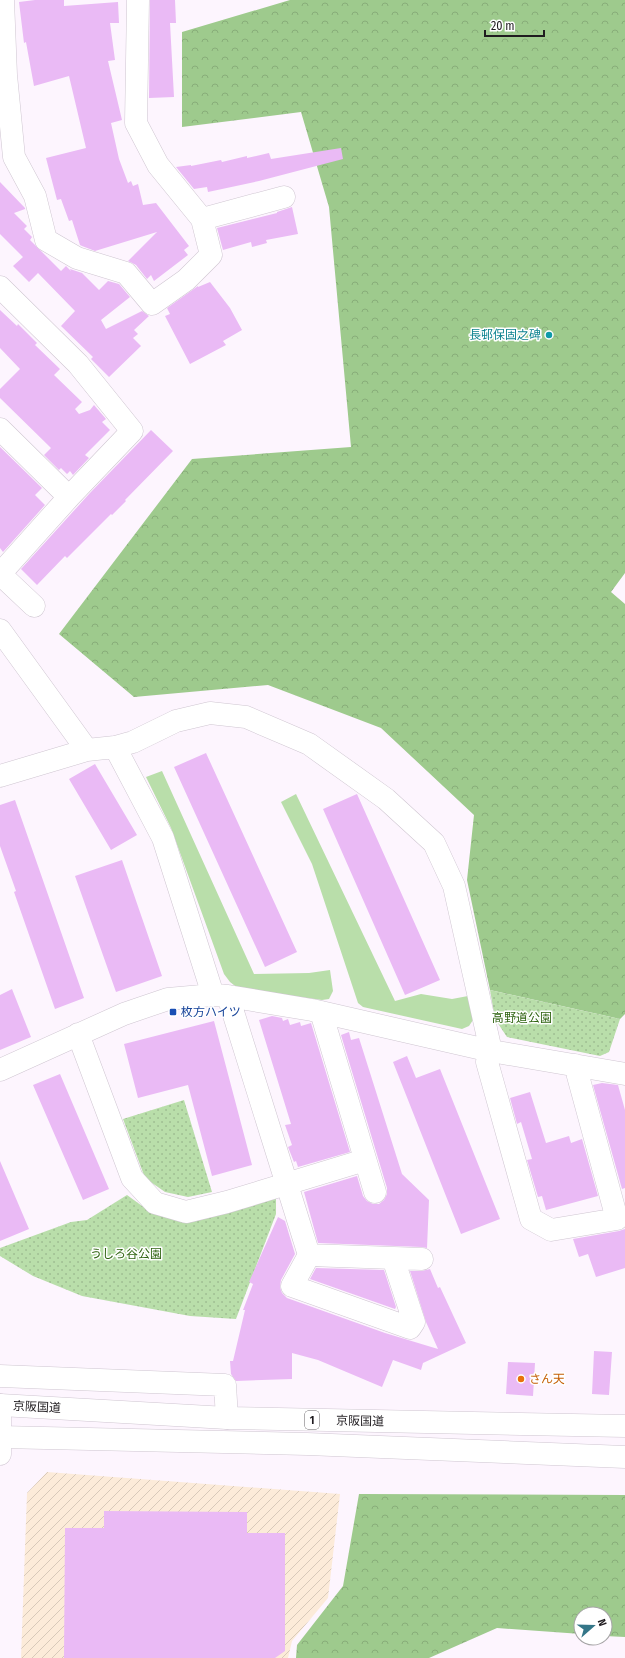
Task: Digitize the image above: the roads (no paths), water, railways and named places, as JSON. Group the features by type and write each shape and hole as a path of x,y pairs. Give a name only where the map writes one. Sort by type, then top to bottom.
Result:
{"main road":[{"path":"3,0 3,74 14,156 35,196 46,240 77,258 126,273 152,304 186,280 211,255 202,219 158,165 136,123 138,0"},
{"path":"202,219 284,197"},
{"path":"0,287 78,364 132,430 68,497 0,574 34,606"},
{"path":"0,429 68,497"},
{"path":"0,630 87,750"},
{"path":"0,776 87,750 114,747 133,742 176,722 210,713 246,717 309,744 386,799 434,843 454,886 491,1051 487,1062 531,1220 551,1230 617,1219 575,1065"},
{"path":"114,747 163,838 286,1184 308,1255 292,1286 410,1328 414,1322 394,1258"},
{"path":"0,1070 124,1014 168,999 220,995 320,1012 491,1051 625,1074"},
{"path":"320,1012 375,1192"},
{"path":"78,1034 132,1178 155,1203 186,1212 227,1202 365,1160"},
{"path":"308,1255 422,1259"},
{"path":"0,1376 226,1385 227,1418"},
{"path":"0,1405 0,1443"},
{"name":"京阪国道","path":"0,1405 227,1418 625,1426"},
{"name":"京阪国道","path":"0,1443 307,1444 625,1457"}],"place":[{"name":"長邨保固之碑","path":"549,335"},
{"name":"枚方ハイツ","path":"173,1012"},
{"name":"さん天","path":"521,1379"}],"park label":[{"name":"高野道公園","path":"522,1018"},
{"name":"うしろ谷公園","path":"126,1254"}]}
